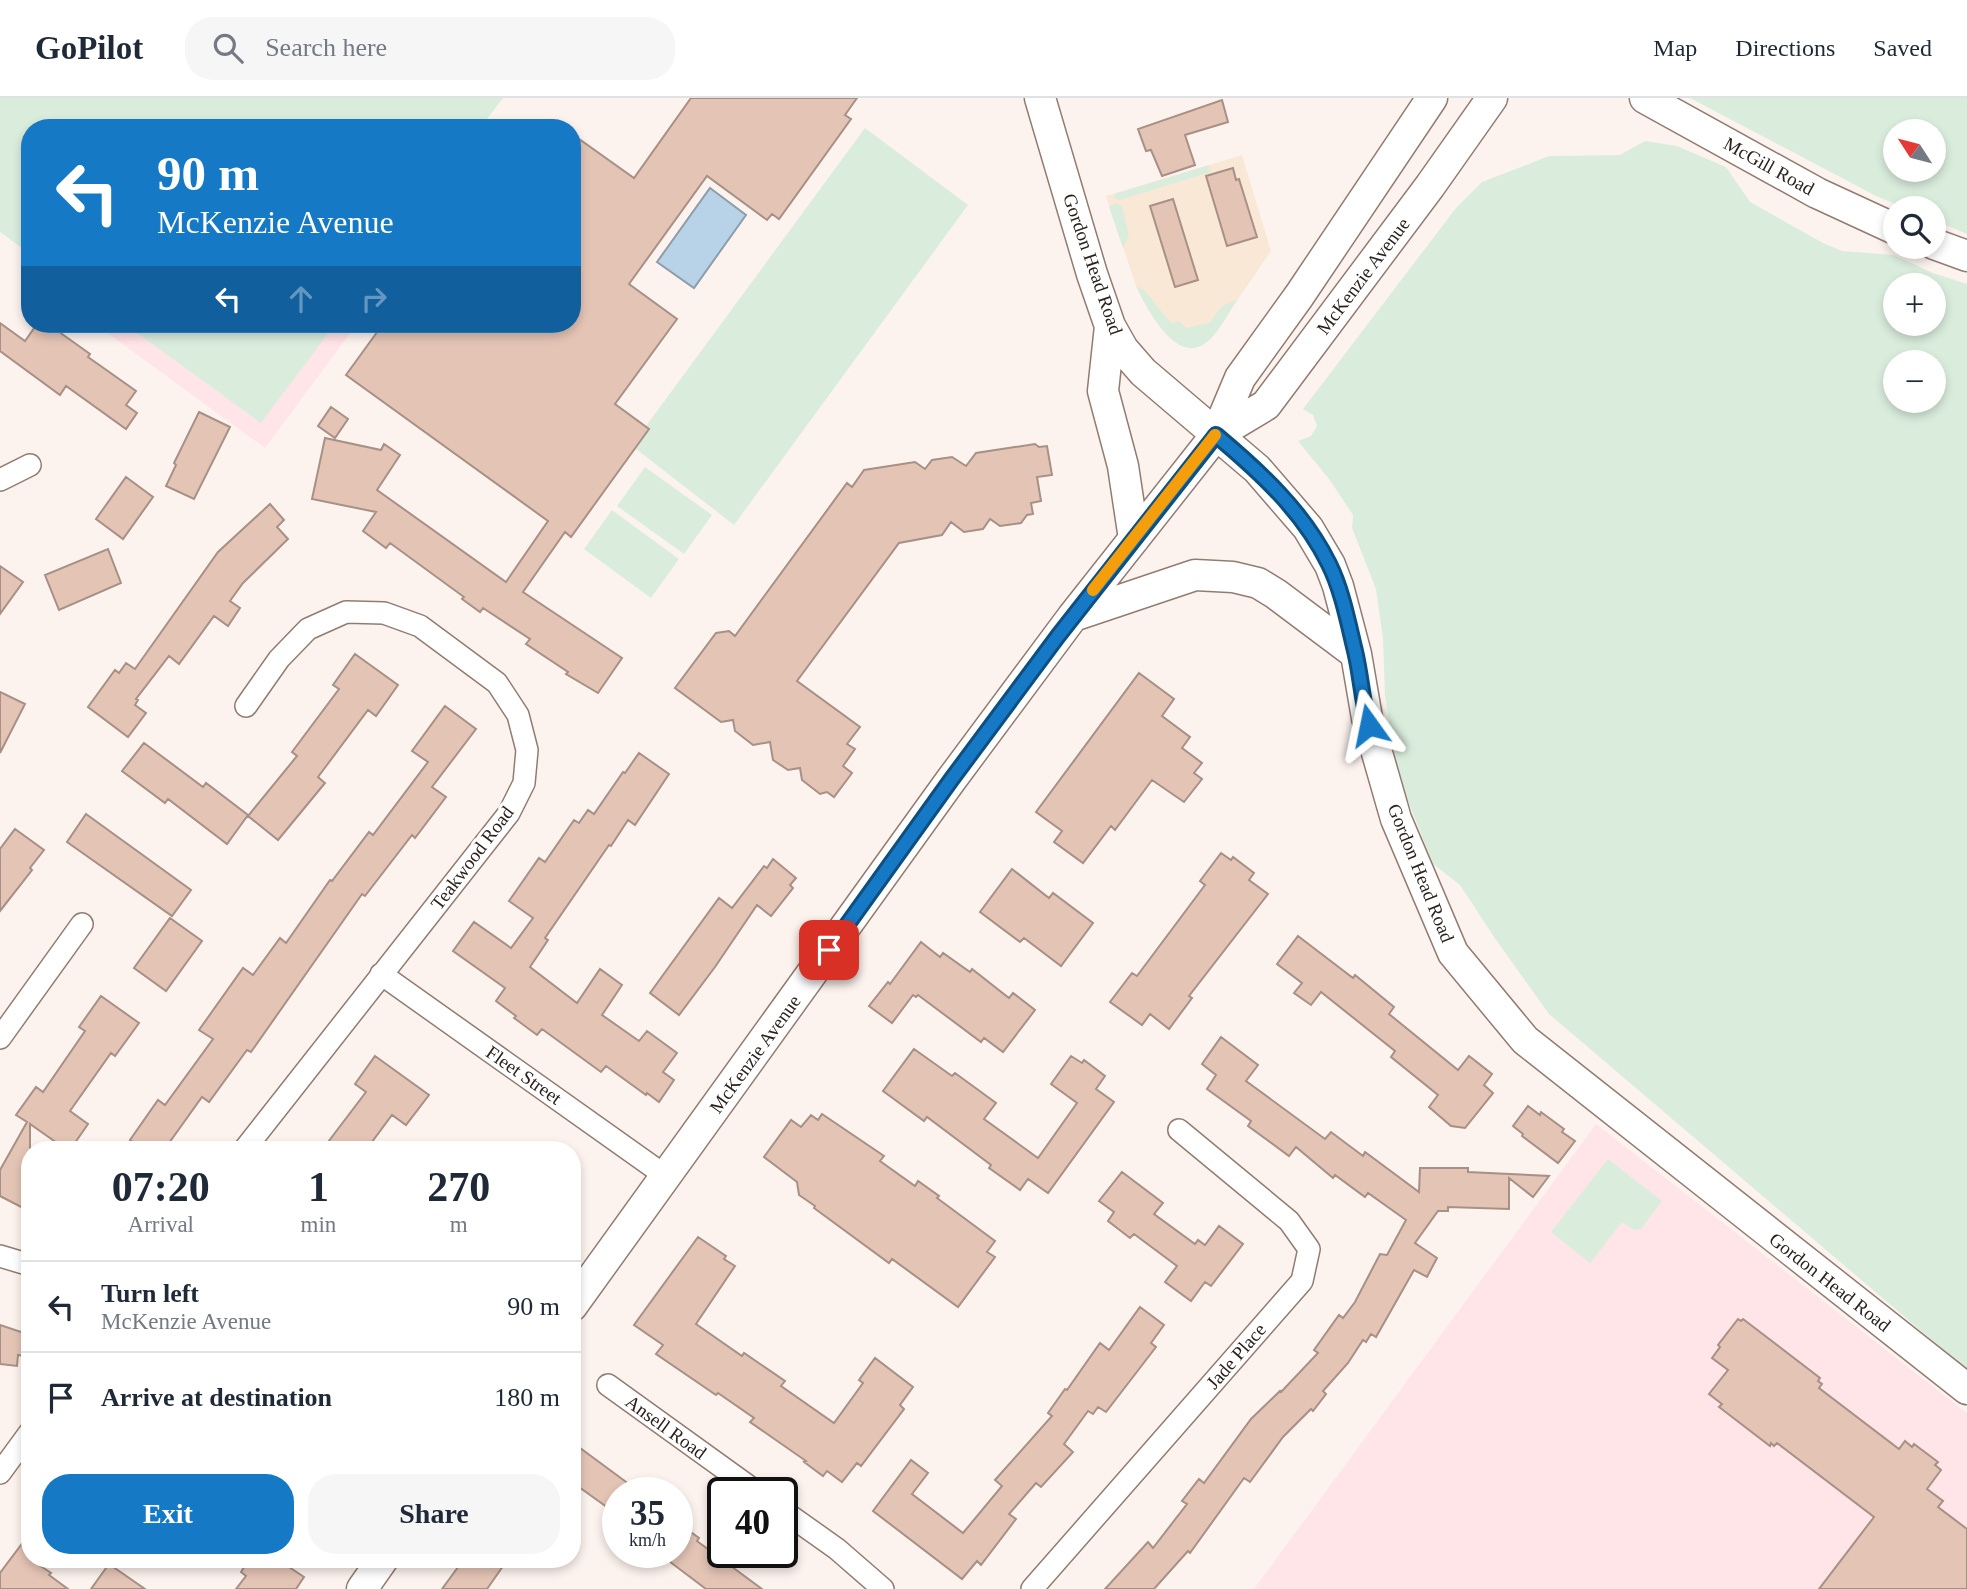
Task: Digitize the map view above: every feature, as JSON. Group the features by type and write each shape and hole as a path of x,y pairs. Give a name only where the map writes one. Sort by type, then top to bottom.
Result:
{"main road":[{"name":"Gordon Head Road","path":"1040,98 1110,326 1123,349 1143,372 1257,469 1308,528 1330,565 1356,654 1367,718 1396,819 1453,953 1525,1040 1967,1390"},
{"name":"McKenzie Avenue","path":"581,1294 951,780 1073,616 1216,435 1240,378 1299,296 1432,98"},
{"name":"McKenzie Avenue","path":"1216,435 1266,405 1430,186 1492,98"},
{"name":"McGill Road","path":"1645,98 1817,192 1883,223"},
{"path":"1946,248 1967,256"},
{"path":"1110,326 1103,391 1123,466 1135,539"},
{"path":"1073,616 1195,575 1224,576 1258,583 1356,654"},
{"path":"362,1589 377,1568"}],"street":[{"path":"0,480 30,466"},
{"name":"Teakwood Road","path":"246,706 279,659 308,629 346,612 384,613 420,626 497,683 518,715 527,750 524,783 509,813 251,1141"},
{"path":"0,1038 82,924"},
{"name":"Fleet Street","path":"381,974 667,1177"},
{"name":"Jade Place","path":"1032,1589 1302,1280 1309,1249 1289,1221 1179,1130"},
{"path":"0,1256 21,1262"},
{"name":"Ansell Road","path":"608,1385 736,1477"},
{"path":"0,1473 21,1444"},
{"path":"798,1521 837,1549 883,1589"}],"shaded area":[{"path":"1242,155 1271,251 1210,340 1197,347 1182,346 1170,338 1143,300 1106,196"},
{"path":"107,333 350,333 265,448"},
{"path":"1596,1124 1967,1413 1967,1589 1254,1589"}],"green space":[{"path":"0,98 503,98 487,119 21,119 21,247 0,232"},
{"path":"1690,98 1967,98 1967,234 1946,225 1946,196 1883,196 1883,199"},
{"path":"865,128 968,205 734,525 636,449 649,429 646,426"},
{"path":"1645,141 1677,146 1726,167 1750,202 1823,243 1842,251 1883,254 1883,259 1903,259 1933,273 1883,273 1883,336 1946,336 1946,277 1967,284 1967,1370 1549,1014 1460,885 1433,864 1405,793 1395,758 1385,696 1383,639 1376,589 1352,528 1353,515 1329,479 1298,441 1311,436 1317,426 1313,415 1303,409 1456,208 1482,182 1549,156 1620,155"},
{"path":"1209,165 1211,172 1120,200 1115,199 1114,194"},
{"path":"1115,203 1122,206 1129,235 1123,248 1109,207"},
{"path":"1136,286 1145,291 1172,323 1179,321 1186,328 1211,322 1221,308 1237,300 1208,341 1196,348 1185,347 1164,332"},
{"path":"137,333 328,333 261,423"},
{"path":"645,467 712,515 684,554 617,506"},
{"path":"612,510 679,559 651,598 584,549"},
{"path":"1608,1159 1662,1201 1641,1229 1634,1230 1622,1222 1590,1263 1551,1232"}],"water":[{"path":"710,188 746,215 694,288 657,262"}],"building":[{"path":"691,98 857,98 845,115 851,119 779,219 772,214 767,220 707,176 629,284 677,319 615,404 649,429 571,537 565,532 523,592 622,658 598,693 566,674 568,672 526,644 530,639 483,608 480,612 462,599 464,597 390,543 386,548 363,531 376,512 312,499 325,438 381,450 384,444 400,455 377,490 506,582 548,521 346,375 376,333 581,333 581,140 634,178"},
{"path":"1222,100 1228,122 1185,135 1195,165 1162,176 1151,150 1146,151 1138,129"},
{"path":"1233,168 1257,237 1227,246 1206,176"},
{"path":"1173,199 1198,280 1175,287 1150,206"},
{"path":"0,323 25,341 31,333 61,333 90,354 88,357 136,391 126,405 137,413 126,429 66,386 60,395 0,351"},
{"path":"331,407 348,419 335,438 318,426"},
{"path":"199,412 230,427 194,499 166,486"},
{"path":"1035,444 1039,447 1047,446 1052,475 1037,477 1041,501 1031,503 1033,514 1027,515 1021,523 1000,526 990,519 983,529 964,532 951,522 942,535 899,543 797,681 860,727 847,744 855,749 843,766 852,773 834,797 827,792 820,794 802,780 800,768 788,770 773,760 770,742 753,745 735,731 733,720 721,722 675,688 716,633 729,631 735,636 847,483 852,487 864,470 915,462 925,469 932,460 952,457 966,466 976,453"},
{"path":"126,477 153,497 123,539 96,519"},
{"path":"270,504 284,520 277,527 288,539 243,583 230,601 240,608 228,626 214,616 179,664 169,656 136,699 138,700 135,705 146,713 128,737 88,707 115,670 119,673 126,663 135,669 218,552"},
{"path":"108,549 121,583 59,610 45,575"},
{"path":"0,566 23,582 0,614"},
{"path":"355,654 398,685 376,716 368,710 318,777 325,783 278,840 248,816 297,756 292,752 339,689 333,685"},
{"path":"1139,673 1174,699 1162,716 1190,737 1182,748 1202,763 1194,773 1202,779 1184,802 1152,780 1115,830 1111,826 1083,863 1054,842 1062,831 1036,812"},
{"path":"0,692 25,704 0,753"},
{"path":"445,706 476,729 432,787 446,797 415,838 412,835 365,896 362,894 251,1052 247,1050 209,1102 202,1097 170,1141 130,1140 158,1100 165,1105 213,1039 199,1030 243,968 253,975 280,938 286,943 330,880 332,881 369,832 373,835 428,762 412,751"},
{"path":"144,743 203,787 206,783 248,815 227,844 168,799 165,803 122,771"},
{"path":"639,753 669,774 635,825 628,820 611,846 609,845 545,938 548,940 530,967 577,1003 600,969 622,985 602,1015 639,1041 647,1031 677,1053 663,1072 674,1080 659,1102 606,1066 601,1072 542,1029 537,1035 496,1001 505,988 453,951 474,922 511,948 533,918 509,901 539,858 545,862 574,820 579,823 588,810 594,814"},
{"path":"86,814 191,890 172,916 67,842"},
{"path":"15,829 44,850 0,911 0,849"},
{"path":"1221,853 1231,860 1233,857 1254,873 1249,880 1268,894 1189,996 1192,998 1169,1029 1150,1014 1142,1025 1110,1002 1132,973 1137,976 1205,885 1200,881"},
{"path":"773,859 796,878 790,885 793,888 771,916 757,905 679,1015 650,993 719,898 732,908 764,866 767,868"},
{"path":"1012,869 1049,898 1053,893 1093,923 1061,966 1024,938 1020,942 980,912"},
{"path":"170,918 202,941 166,991 134,968"},
{"path":"1298,936 1353,978 1355,975 1394,1007 1389,1014 1458,1070 1469,1056 1492,1074 1484,1085 1493,1093 1465,1128 1451,1126 1429,1107 1438,1095 1391,1057 1395,1051 1321,992 1311,1005 1294,993 1302,983 1277,964"},
{"path":"921,942 940,957 943,953 970,972 972,969 1009,998 1013,993 1035,1010 1003,1052 984,1038 981,1042 918,995 913,995 892,1023 869,1006 888,982 890,984"},
{"path":"101,996 139,1023 115,1056 111,1053 70,1111 88,1124 76,1141 54,1141 30,1124 30,1141 21,1141 21,1207 0,1196 0,1170 27,1122 16,1115 36,1087 43,1092 85,1031 79,1027"},
{"path":"1221,1037 1258,1065 1246,1081 1325,1139 1331,1132 1363,1156 1365,1152 1419,1192 1420,1168 1468,1168 1468,1172 1549,1176 1533,1197 1509,1178 1509,1209 1448,1207 1448,1211 1438,1211 1415,1243 1437,1258 1427,1277 1414,1270 1376,1337 1371,1334 1366,1342 1363,1340 1348,1363 1323,1391 1326,1394 1313,1411 1311,1409 1283,1437 1250,1482 1244,1478 1190,1553 1188,1551 1154,1589 1105,1589 1148,1542 1153,1548 1187,1504 1182,1501 1199,1479 1204,1483 1251,1419 1318,1353 1314,1350 1339,1315 1343,1318 1355,1302 1380,1254 1387,1255 1406,1220 1368,1193 1365,1197 1335,1175 1333,1178 1296,1147 1289,1156 1248,1126 1251,1121 1207,1089 1216,1075 1202,1064"},
{"path":"914,1049 952,1076 955,1073 996,1103 984,1119 1038,1158 1077,1103 1051,1084 1071,1056 1082,1063 1084,1060 1105,1076 1096,1089 1114,1102 1048,1193 1028,1179 1020,1190 927,1117 924,1121 883,1091"},
{"path":"375,1056 429,1095 406,1125 392,1115 373,1141 329,1141 366,1092 355,1084"},
{"path":"1528,1106 1564,1129 1562,1132 1575,1141 1558,1163 1513,1126"},
{"path":"822,1114 884,1156 880,1161 915,1186 918,1181 995,1241 987,1252 995,1257 958,1307 892,1259 889,1263 814,1208 815,1206 799,1195 797,1182 764,1157 791,1120 801,1127 811,1115 818,1120"},
{"path":"1122,1172 1163,1203 1154,1214 1195,1244 1198,1240 1205,1245 1219,1226 1243,1244 1211,1286 1205,1282 1191,1301 1165,1282 1177,1266 1134,1234 1130,1238 1108,1221 1114,1212 1099,1201"},
{"path":"698,1237 726,1256 724,1259 735,1266 696,1324 742,1356 744,1353 785,1381 781,1386 834,1423 863,1383 859,1380 875,1358 913,1387 900,1405 904,1409 861,1466 857,1463 842,1482 827,1471 823,1476 750,1422 754,1418 656,1354 663,1345 634,1325"},
{"path":"1140,1307 1164,1325 1151,1343 1156,1347 1106,1412 1098,1407 1093,1414 1088,1411 1064,1444 1073,1452 1041,1487 1036,1483 1009,1514 1016,1519 981,1565 977,1561 962,1579 873,1511 911,1460 928,1473 912,1494 963,1533 1002,1486 995,1480 1052,1416 1048,1413 1100,1343 1109,1350"},
{"path":"1738,1319 1743,1319 1820,1378 1818,1381 1822,1384 1819,1388 1899,1449 1905,1441 1912,1447 1914,1444 1938,1462 1935,1465 1941,1470 1927,1489 1943,1501 1938,1507 1967,1529 1967,1589 1819,1589 1874,1517 1777,1443 1774,1446 1771,1443 1770,1446 1719,1407 1722,1404 1709,1394 1728,1370 1712,1358 1720,1347 1718,1345"},
{"path":"0,1325 21,1332 21,1356 18,1355 17,1366 0,1364"},
{"path":"581,1449 619,1477 602,1477 602,1504 581,1488"},
{"path":"693,1534 699,1538 697,1541 707,1548 707,1568 734,1568 762,1589 706,1589 678,1568 693,1568"},
{"path":"21,1545 21,1568 44,1568 68,1589 0,1589 0,1573"},
{"path":"106,1568 115,1568 145,1589 91,1589"},
{"path":"243,1568 290,1568 304,1577 296,1589 236,1589 246,1576 241,1572"},
{"path":"457,1568 502,1568 487,1589 442,1589"}],"slow traffic":[{"path":"1093,590 1215,435"}],"route":[{"path":"829,950 1073,616 1216,435 1257,469 1288,503 1308,528 1330,565 1356,654 1369,725"}]}
